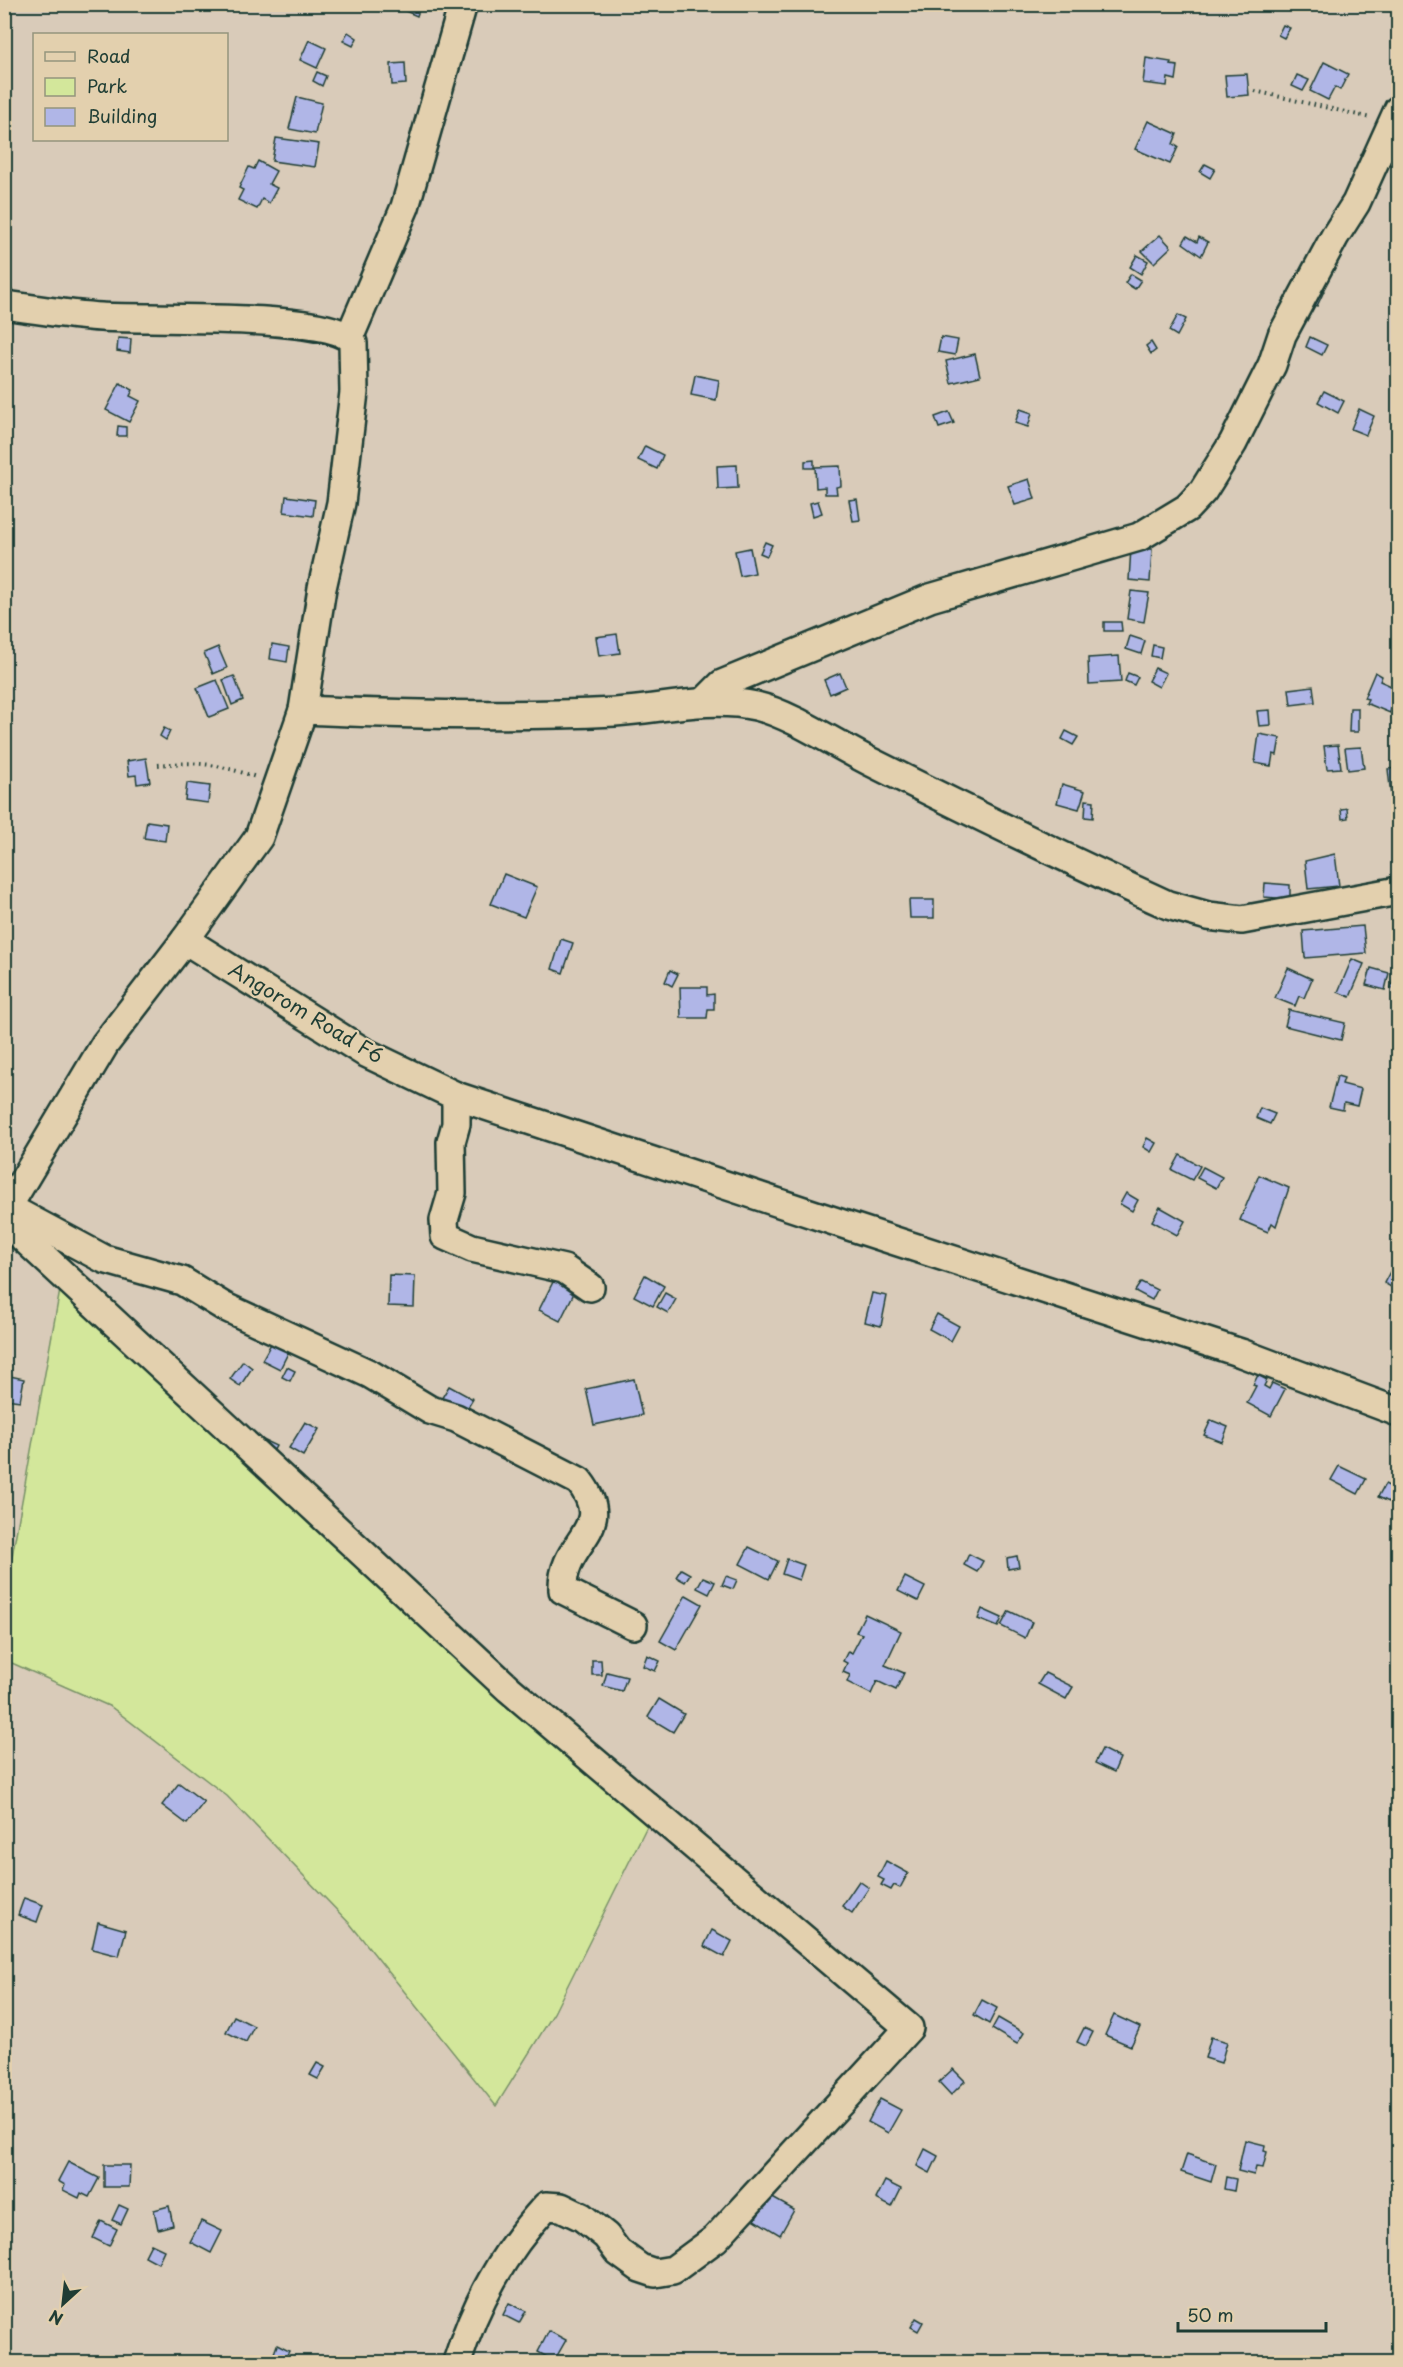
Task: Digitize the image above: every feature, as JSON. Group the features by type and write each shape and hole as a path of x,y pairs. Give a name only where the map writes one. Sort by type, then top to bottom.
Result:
{"street":[{"path":"4,1216 105,1044 259,837 303,710 322,588 341,503 354,392 354,350 350,336 405,207 463,4"},
{"path":"705,701 722,684 930,598 1139,537 1187,508 1203,491 1233,443 1272,365 1282,335 1335,236 1356,203 1395,118"},
{"path":"4,305 102,317 177,317 305,325 350,336"},
{"path":"303,710 429,716 507,715 617,712 705,701 729,701 759,706 1168,905 1208,916 1242,920 1398,891"},
{"name":"Angorom Road F6","path":"185,939 364,1052 456,1096 1241,1353 1398,1412"},
{"path":"456,1096 456,1124 451,1142 452,1193 444,1220 445,1236 472,1248 564,1269 590,1287"},
{"path":"4,1216 20,1214 104,1259 182,1281 223,1306 370,1374 430,1410 456,1418 579,1481 592,1497 594,1516 562,1574 563,1590 633,1625"},
{"path":"4,1216 509,1689 909,2028 715,2239 673,2270 655,2273 640,2268 618,2252 606,2236 582,2217 561,2207 546,2206 516,2239 500,2263 457,2362"}],"path":[{"path":"1255,91 1332,108 1395,118"},
{"path":"158,765 192,762 223,765 279,784"}],"green space":[{"path":"60,1290 654,1812 554,2013 496,2106 351,1925 227,1796 111,1707 5,1660 5,1595"}],"building":[{"path":"389,4 421,4 417,16"},
{"path":"1283,25 1290,28 1284,38 1278,35"},
{"path":"348,32 357,38 353,46 343,41"},
{"path":"309,40 326,48 317,68 300,60"},
{"path":"1146,58 1171,62 1170,65 1178,66 1176,80 1168,78 1167,86 1143,83"},
{"path":"1324,62 1348,74 1340,90 1335,87 1328,100 1310,91"},
{"path":"405,63 406,84 392,85 391,64"},
{"path":"317,72 326,76 322,86 313,81"},
{"path":"1247,74 1249,95 1227,97 1225,75"},
{"path":"1297,75 1309,80 1303,91 1292,86"},
{"path":"297,97 322,103 315,134 289,129"},
{"path":"1148,121 1177,134 1173,144 1178,147 1170,164 1135,149"},
{"path":"276,138 319,144 315,167 272,161"},
{"path":"258,161 276,171 269,184 277,188 269,203 262,199 257,209 238,200 243,190 239,188 249,167 254,169"},
{"path":"1205,164 1215,169 1210,178 1200,172"},
{"path":"1160,235 1171,247 1154,263 1142,251"},
{"path":"1187,236 1197,242 1199,237 1208,242 1201,256 1183,243"},
{"path":"1137,255 1148,261 1141,274 1130,267"},
{"path":"1131,274 1141,280 1135,289 1125,283"},
{"path":"1312,285 1324,291 1317,306 1304,300"},
{"path":"1178,315 1186,319 1177,336 1169,331"},
{"path":"941,337 958,340 955,355 938,352"},
{"path":"1310,337 1327,345 1322,355 1306,347"},
{"path":"118,338 131,339 130,353 117,351"},
{"path":"1151,342 1156,350 1151,354 1146,346"},
{"path":"975,354 980,376 951,383 946,361"},
{"path":"695,375 719,380 716,400 691,395"},
{"path":"120,383 133,390 130,396 140,401 129,422 106,410"},
{"path":"1324,391 1344,401 1338,413 1318,402"},
{"path":"1020,409 1032,413 1028,427 1015,423"},
{"path":"1359,409 1374,416 1366,435 1351,429"},
{"path":"949,412 954,423 939,428 935,417"},
{"path":"118,426 126,427 126,436 117,436"},
{"path":"645,446 663,455 657,469 638,460"},
{"path":"814,460 814,468 805,468 805,461"},
{"path":"737,465 738,488 718,489 717,466"},
{"path":"840,466 841,486 836,487 837,494 825,494 825,487 816,488 815,467"},
{"path":"1029,479 1035,499 1015,505 1008,486"},
{"path":"286,496 315,500 313,516 284,512"},
{"path":"857,499 860,520 853,521 849,500"},
{"path":"818,501 822,513 813,516 810,503"},
{"path":"765,542 772,545 767,556 760,553"},
{"path":"750,548 755,573 740,576 735,551"},
{"path":"1131,548 1152,549 1150,582 1129,580"},
{"path":"1131,591 1149,593 1144,622 1127,619"},
{"path":"1104,622 1121,622 1122,631 1104,631"},
{"path":"617,634 620,653 599,656 596,637"},
{"path":"1130,636 1145,641 1141,654 1126,649"},
{"path":"272,644 289,647 287,662 270,659"},
{"path":"1153,645 1162,647 1160,658 1151,656"},
{"path":"218,647 227,668 213,674 204,653"},
{"path":"1119,656 1121,682 1089,684 1088,658"},
{"path":"1155,668 1166,673 1159,687 1148,681"},
{"path":"1375,672 1382,676 1380,681 1398,689 1396,711 1391,709 1390,713 1366,703 1368,699 1364,698"},
{"path":"840,673 846,687 830,694 824,680"},
{"path":"1128,673 1138,677 1134,685 1125,681"},
{"path":"234,676 243,700 232,705 223,680"},
{"path":"217,680 229,709 209,717 197,688"},
{"path":"1313,686 1315,702 1291,705 1289,689"},
{"path":"1350,708 1358,708 1358,732 1349,732"},
{"path":"1270,710 1271,725 1259,726 1257,711"},
{"path":"164,728 170,731 166,740 160,736"},
{"path":"1066,731 1078,737 1073,745 1062,739"},
{"path":"1259,734 1280,738 1277,755 1273,754 1271,766 1255,763"},
{"path":"1338,745 1341,768 1327,769 1324,746"},
{"path":"1361,747 1364,768 1348,770 1345,748"},
{"path":"146,758 150,782 137,784 136,775 129,776 127,761"},
{"path":"1398,768 1398,795 1391,796 1388,769"},
{"path":"187,783 210,786 208,803 185,800"},
{"path":"1062,784 1085,791 1079,809 1057,803"},
{"path":"1086,800 1094,801 1093,818 1085,817"},
{"path":"1347,808 1348,818 1342,819 1341,809"},
{"path":"147,821 167,824 165,841 144,838"},
{"path":"1335,854 1339,886 1308,889 1305,861"},
{"path":"504,874 537,887 524,917 491,904"},
{"path":"1265,883 1290,885 1290,899 1264,897"},
{"path":"909,900 934,900 934,918 910,918"},
{"path":"1363,926 1366,953 1305,958 1303,931"},
{"path":"561,939 573,943 563,973 552,969"},
{"path":"1352,959 1364,964 1350,997 1338,992"},
{"path":"1288,968 1312,979 1304,998 1299,996 1295,1006 1275,998"},
{"path":"1371,968 1389,973 1385,990 1366,985"},
{"path":"670,970 678,974 672,986 665,982"},
{"path":"1394,977 1398,978 1398,990 1391,988"},
{"path":"680,987 707,987 707,995 714,994 714,1009 708,1009 707,1018 681,1018"},
{"path":"1289,1010 1345,1023 1341,1040 1285,1026"},
{"path":"1337,1076 1344,1078 1342,1084 1361,1089 1357,1106 1344,1103 1343,1110 1329,1107"},
{"path":"1260,1108 1275,1114 1270,1124 1256,1118"},
{"path":"1147,1138 1156,1143 1151,1152 1143,1147"},
{"path":"1180,1155 1200,1166 1192,1180 1172,1170"},
{"path":"1203,1167 1222,1177 1216,1188 1197,1178"},
{"path":"1259,1175 1289,1188 1276,1226 1272,1223 1268,1232 1240,1220"},
{"path":"1126,1193 1138,1200 1132,1211 1120,1204"},
{"path":"1160,1207 1185,1221 1177,1235 1152,1221"},
{"path":"1393,1266 1398,1269 1398,1291 1384,1283"},
{"path":"389,1275 415,1276 414,1307 388,1306"},
{"path":"645,1275 664,1286 653,1306 634,1296"},
{"path":"554,1280 575,1291 560,1321 539,1310"},
{"path":"1141,1282 1157,1290 1152,1300 1135,1291"},
{"path":"665,1293 676,1299 668,1313 657,1307"},
{"path":"872,1293 887,1296 881,1326 865,1322"},
{"path":"937,1314 959,1326 951,1341 929,1329"},
{"path":"272,1342 289,1351 280,1369 262,1360"},
{"path":"243,1361 252,1368 240,1386 230,1379"},
{"path":"287,1367 295,1371 290,1381 282,1377"},
{"path":"1258,1375 1267,1380 1264,1386 1269,1389 1272,1383 1285,1389 1271,1416 1247,1403 1256,1386 1253,1385"},
{"path":"10,1376 24,1379 20,1401 6,1399"},
{"path":"634,1379 642,1415 594,1425 586,1389"},
{"path":"449,1386 473,1399 464,1414 440,1401"},
{"path":"1211,1420 1228,1427 1222,1442 1204,1435"},
{"path":"305,1422 319,1429 303,1456 289,1448"},
{"path":"259,1438 276,1446 270,1457 253,1449"},
{"path":"1339,1466 1366,1479 1358,1494 1331,1480"},
{"path":"1385,1484 1395,1489 1389,1502 1378,1497"},
{"path":"749,1547 778,1561 769,1579 740,1564"},
{"path":"969,1554 983,1561 977,1572 964,1565"},
{"path":"1017,1556 1019,1567 1008,1569 1007,1558"},
{"path":"787,1559 804,1565 799,1580 782,1574"},
{"path":"681,1569 690,1574 685,1582 676,1577"},
{"path":"726,1576 737,1580 733,1589 722,1585"},
{"path":"703,1577 715,1582 709,1594 697,1588"},
{"path":"905,1577 925,1587 918,1601 898,1591"},
{"path":"686,1595 702,1604 676,1650 660,1641"},
{"path":"982,1609 1002,1618 998,1627 978,1619"},
{"path":"1009,1611 1032,1622 1025,1638 1001,1626"},
{"path":"865,1614 901,1631 885,1665 904,1673 896,1690 877,1681 871,1694 847,1682 850,1675 843,1672 847,1663 843,1661 848,1651 852,1653 862,1634 856,1632"},
{"path":"647,1655 660,1661 655,1671 643,1666"},
{"path":"592,1660 601,1660 602,1675 592,1675"},
{"path":"607,1672 627,1677 622,1691 603,1686"},
{"path":"1045,1673 1073,1687 1066,1699 1038,1684"},
{"path":"659,1699 684,1714 673,1732 648,1717"},
{"path":"1102,1749 1120,1758 1114,1772 1095,1763"},
{"path":"179,1783 204,1802 187,1824 162,1805"},
{"path":"886,1861 908,1873 900,1888 894,1885 891,1890 881,1885 884,1880 878,1877"},
{"path":"859,1881 869,1888 852,1913 842,1906"},
{"path":"24,1898 43,1905 37,1922 18,1915"},
{"path":"98,1922 126,1930 119,1956 92,1949"},
{"path":"712,1930 732,1941 724,1957 704,1946"},
{"path":"982,2000 997,2008 989,2024 974,2015"},
{"path":"1114,2015 1140,2027 1131,2046 1105,2035"},
{"path":"234,2016 254,2026 246,2042 226,2032"},
{"path":"998,2018 1024,2033 1017,2044 992,2029"},
{"path":"1084,2028 1093,2032 1086,2046 1077,2042"},
{"path":"1211,2037 1227,2042 1221,2063 1205,2058"},
{"path":"317,2063 325,2067 318,2079 310,2075"},
{"path":"953,2069 965,2081 951,2095 939,2082"},
{"path":"880,2099 901,2110 888,2133 868,2122"},
{"path":"1245,2140 1265,2145 1264,2151 1267,2152 1263,2168 1256,2167 1254,2175 1238,2171"},
{"path":"925,2149 938,2156 930,2173 917,2166"},
{"path":"1187,2154 1216,2164 1211,2182 1181,2172"},
{"path":"68,2162 99,2178 89,2197 81,2193 79,2198 63,2190 65,2185 58,2181"},
{"path":"104,2165 130,2165 129,2187 104,2187"},
{"path":"1226,2177 1236,2179 1234,2191 1224,2189"},
{"path":"885,2181 901,2189 892,2207 876,2199"},
{"path":"769,2196 794,2210 780,2235 755,2220"},
{"path":"119,2205 128,2209 121,2224 112,2220"},
{"path":"169,2206 173,2225 158,2229 154,2210"},
{"path":"101,2221 117,2229 109,2246 93,2238"},
{"path":"201,2221 222,2231 211,2253 190,2242"},
{"path":"151,2244 164,2250 158,2263 145,2256"},
{"path":"509,2303 526,2311 519,2323 503,2315"},
{"path":"916,2318 923,2322 918,2331 911,2327"},
{"path":"549,2331 566,2340 554,2361 538,2352"},
{"path":"277,2345 289,2351 284,2361 273,2356"},
{"path":"215,2357 237,2360 237,2362 214,2362"}]}
